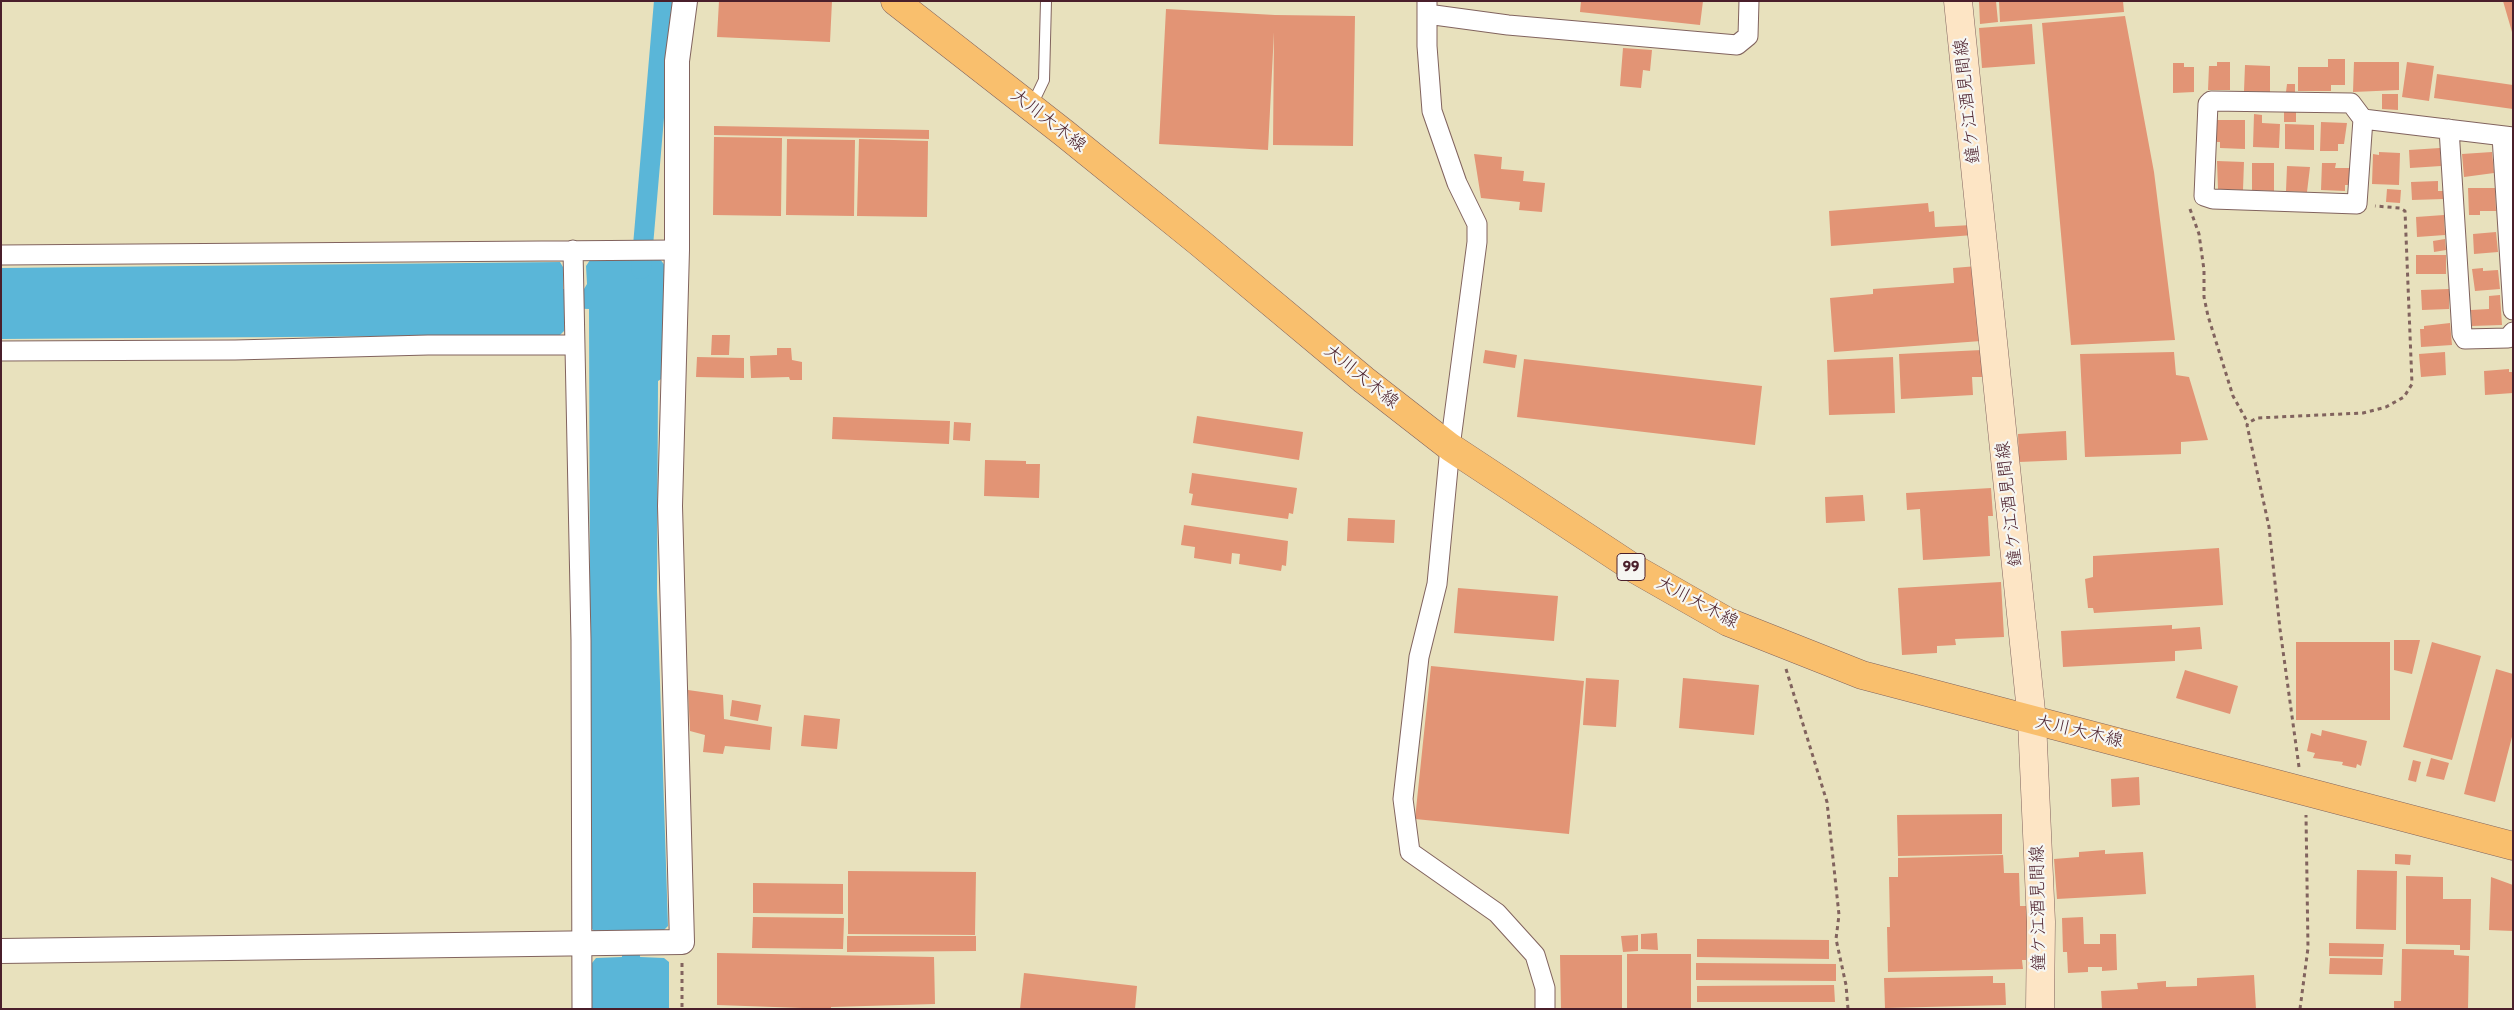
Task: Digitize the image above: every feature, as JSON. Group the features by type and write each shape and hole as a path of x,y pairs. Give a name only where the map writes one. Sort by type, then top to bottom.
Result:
{"main road":[{"name":"大川大木線","path":"895,1 1031,107 1200,243 1364,380 1450,447 1635,570 1728,622 1862,675 2513,846"},
{"name":"鐘ケ江酒見間線","path":"1958,1 2032,721 2041,922 2040,1009"}],"street":[{"path":"1,951 674,942 670,506 671,249 677,61 684,1"},
{"path":"1545,1009 1545,988 1535,955 1497,913 1410,852 1403,800 1419,657 1438,584 1450,447 1477,242 1476,224 1457,183 1432,111 1427,46 1427,8 1508,24 1737,45 1748,36 1749,1"},
{"path":"2211,101 2351,103 2363,119 2357,204 2213,198 2204,196 2208,104 2211,101"},
{"path":"2363,119 2507,136 2513,310"},
{"path":"2449,129 2462,334 2465,340 2508,338 2513,332"},
{"path":"1,255 573,256 624,250 671,249"},
{"path":"573,256 580,630 589,944 582,1009"},
{"path":"1,351 235,350 574,340"}],"lane":[{"path":"1031,107 1044,80 1046,1"}],"path":[{"path":"2204,196 2189,206 2199,234 2204,270 2204,297 2233,396 2248,423 2269,527 2295,745 2304,790 2308,948 2300,1009"},
{"path":"2248,423 2257,418 2363,413 2386,407 2404,397 2412,384 2406,211 2400,208 2357,204"},
{"path":"1779,642 1827,802 1839,915 1836,939 1846,985 1848,1009"},
{"path":"674,942 682,1009"}],"water":[{"path":"660,259 666,267 663,378 658,381 657,591 668,926 664,930 641,931 640,957 664,958 669,962 669,1009 592,1009 592,963 596,958 622,957 621,930 594,931 591,928 589,309 564,308 564,331 560,335 1,339 1,268 560,262 563,267 563,289 584,289 587,284 586,266 590,260"}],"building":[{"path":"719,1 832,1 830,42 717,37"},
{"path":"1581,1 1703,1 1700,25 1580,12"},
{"path":"1979,1 1996,1 1998,22 1980,24"},
{"path":"1999,1 2123,1 2124,12 2000,22"},
{"path":"2503,1 2513,1 2513,32 2512,32"},
{"path":"1166,9 1275,15 1355,16 1353,146 1273,145 1274,32 1268,150 1159,144"},
{"path":"2125,16 2154,172 2175,340 2071,345 2042,23"},
{"path":"2032,24 2035,64 1982,68 1979,28"},
{"path":"1623,48 1652,50 1650,71 1643,70 1641,88 1620,86"},
{"path":"2328,59 2345,59 2345,85 2331,85 2331,91 2298,91 2298,67 2328,67"},
{"path":"2217,62 2230,62 2230,90 2208,90 2209,66 2217,66"},
{"path":"2354,62 2399,62 2399,90 2353,92"},
{"path":"2407,62 2434,66 2429,101 2402,97"},
{"path":"2173,63 2184,63 2184,67 2194,67 2194,92 2173,93"},
{"path":"2245,65 2270,66 2270,92 2244,91"},
{"path":"2437,74 2513,85 2513,109 2434,98"},
{"path":"2287,84 2295,84 2295,92 2286,92"},
{"path":"2382,94 2398,94 2398,110 2382,109"},
{"path":"2284,111 2296,111 2296,122 2284,122"},
{"path":"2254,114 2262,115 2262,123 2280,124 2279,148 2253,147"},
{"path":"2217,120 2245,120 2245,149 2220,148 2220,142 2217,142"},
{"path":"2321,122 2347,123 2344,144 2338,144 2338,151 2320,151"},
{"path":"2285,124 2314,125 2314,150 2285,149"},
{"path":"714,126 929,130 929,139 714,135"},
{"path":"714,137 782,138 781,216 713,215"},
{"path":"787,139 855,140 854,216 786,215"},
{"path":"859,139 928,141 927,217 857,216"},
{"path":"2440,148 2441,166 2410,168 2409,150"},
{"path":"2379,152 2400,153 2399,185 2372,184 2373,154 2379,155"},
{"path":"2492,152 2494,173 2464,177 2462,154"},
{"path":"1474,154 1502,157 1501,169 1524,171 1523,181 1545,183 1542,212 1519,210 1520,202 1481,198"},
{"path":"2217,161 2244,162 2243,190 2218,189"},
{"path":"2252,163 2274,163 2274,191 2252,190"},
{"path":"2322,163 2336,163 2335,168 2349,168 2349,185 2345,185 2345,191 2321,190"},
{"path":"2287,166 2310,167 2307,192 2286,191"},
{"path":"2438,181 2438,191 2443,191 2444,199 2412,200 2411,182"},
{"path":"2468,188 2495,188 2496,211 2480,211 2480,215 2469,215"},
{"path":"2387,189 2401,190 2400,203 2386,202"},
{"path":"1928,203 1929,212 1934,211 1935,227 1972,225 1973,235 1831,246 1829,211"},
{"path":"2444,215 2445,235 2417,237 2416,217"},
{"path":"2496,232 2498,252 2474,254 2473,234"},
{"path":"2445,239 2446,250 2434,252 2433,241"},
{"path":"2416,255 2446,255 2446,274 2416,274"},
{"path":"1978,266 1981,341 1834,352 1830,298 1873,294 1873,289 1954,283 1953,268"},
{"path":"2483,268 2483,271 2498,270 2500,289 2475,291 2472,269"},
{"path":"2449,289 2449,309 2422,310 2421,290"},
{"path":"2500,295 2502,325 2472,326 2471,310 2489,309 2489,296"},
{"path":"2450,323 2452,345 2421,347 2420,329 2424,329 2424,326"},
{"path":"712,335 730,335 729,355 711,355"},
{"path":"777,348 791,348 792,360 802,362 802,380 790,380 789,377 751,378 750,356 777,355"},
{"path":"1485,350 1517,355 1515,368 1483,363"},
{"path":"1982,350 1984,377 1972,377 1973,395 1901,399 1899,354"},
{"path":"2174,352 2176,375 2189,377 2208,440 2181,442 2181,454 2085,457 2080,354"},
{"path":"2445,352 2446,375 2421,377 2419,354"},
{"path":"697,357 744,358 744,378 696,377"},
{"path":"1893,357 1895,413 1829,415 1827,360"},
{"path":"1524,359 1762,386 1755,445 1517,417"},
{"path":"2509,369 2509,372 2513,372 2513,393 2485,395 2484,371"},
{"path":"1197,416 1303,432 1299,460 1193,443"},
{"path":"833,417 950,421 949,444 832,439"},
{"path":"954,422 971,423 970,441 953,440"},
{"path":"2066,431 2067,460 2019,462 2018,434"},
{"path":"985,460 1026,461 1026,464 1040,464 1039,498 984,496"},
{"path":"1192,473 1297,488 1293,514 1289,513 1288,519 1191,505 1193,494 1189,493"},
{"path":"1991,488 1993,516 1988,516 1990,556 1923,560 1920,509 1907,510 1906,493"},
{"path":"1863,495 1865,521 1826,523 1825,497"},
{"path":"1348,518 1395,520 1394,543 1347,541"},
{"path":"1184,525 1288,541 1286,566 1282,565 1281,571 1239,564 1240,554 1232,553 1231,564 1194,558 1195,547 1181,545"},
{"path":"2219,548 2223,605 2094,613 2093,608 2088,608 2085,579 2093,577 2093,556"},
{"path":"2001,582 2004,637 1955,639 1956,645 1937,646 1937,653 1902,655 1898,588"},
{"path":"1458,588 1558,596 1554,641 1454,633"},
{"path":"2172,625 2172,629 2200,627 2202,649 2175,651 2175,661 2063,667 2061,631"},
{"path":"2394,640 2420,640 2412,674 2394,670"},
{"path":"2296,642 2390,642 2390,720 2296,720"},
{"path":"2432,642 2481,656 2452,760 2403,747"},
{"path":"1431,666 1584,681 1569,834 1415,819"},
{"path":"2496,669 2513,674 2513,733 2495,802 2464,794"},
{"path":"2185,670 2238,686 2230,714 2176,698"},
{"path":"1586,678 1619,680 1616,727 1583,725"},
{"path":"1683,678 1759,685 1754,735 1679,728"},
{"path":"688,690 723,695 724,719 772,727 770,750 725,746 723,754 703,752 705,735 690,731"},
{"path":"732,700 761,705 758,721 730,716"},
{"path":"804,715 840,719 837,749 801,746"},
{"path":"2322,730 2367,741 2361,766 2357,764 2356,768 2342,765 2343,762 2313,758 2315,753 2307,751 2311,733 2321,736"},
{"path":"2431,758 2449,763 2444,780 2426,776"},
{"path":"2413,760 2421,762 2416,782 2408,780"},
{"path":"2139,777 2140,805 2112,807 2111,779"},
{"path":"2002,814 2002,854 1898,856 1897,815"},
{"path":"2105,850 2105,854 2143,852 2146,894 2057,899 2054,859 2079,857 2079,852"},
{"path":"2395,854 2411,855 2410,865 2395,864"},
{"path":"2003,855 2004,873 2019,873 2020,906 2030,906 2031,960 2022,960 2023,969 1888,972 1887,927 1890,927 1889,877 1898,877 1898,858"},
{"path":"2357,870 2397,871 2396,930 2356,929"},
{"path":"848,871 976,872 975,935 848,934"},
{"path":"2406,876 2443,877 2443,899 2471,899 2470,950 2460,950 2460,945 2406,944"},
{"path":"2491,877 2513,885 2513,931 2489,930"},
{"path":"753,883 843,884 843,914 753,913"},
{"path":"753,917 844,918 843,949 752,948"},
{"path":"2083,917 2084,944 2100,944 2100,934 2116,934 2117,970 2102,971 2102,967 2088,967 2088,972 2068,973 2067,952 2063,952 2062,918"},
{"path":"1657,933 1658,950 1641,949 1641,934"},
{"path":"1638,935 1638,951 1623,952 1621,936"},
{"path":"847,936 976,936 976,951 847,952"},
{"path":"1697,939 1829,940 1829,959 1697,957"},
{"path":"2329,943 2384,944 2383,957 2329,956"},
{"path":"2402,949 2454,950 2454,955 2469,956 2468,1009 2394,1009 2394,1001 2401,1001"},
{"path":"717,953 934,957 935,1004 831,1007 831,1009 717,1005"},
{"path":"1627,954 1691,954 1691,1009 1627,1009"},
{"path":"1560,955 1622,955 1622,1009 1561,1009"},
{"path":"2330,958 2383,959 2382,975 2329,974"},
{"path":"1696,963 1836,964 1836,981 1696,980"},
{"path":"1024,973 1137,986 1135,1009 1020,1009"},
{"path":"2254,975 2256,1009 2102,1009 2101,991 2138,989 2137,983 2166,981 2166,987 2197,986 2197,978"},
{"path":"1993,976 1993,983 2005,983 2006,1005 1885,1008 1884,978"},
{"path":"1834,985 1835,1002 1697,1002 1697,986"}],"waterway":[{"path":"641,269 664,1"}]}
